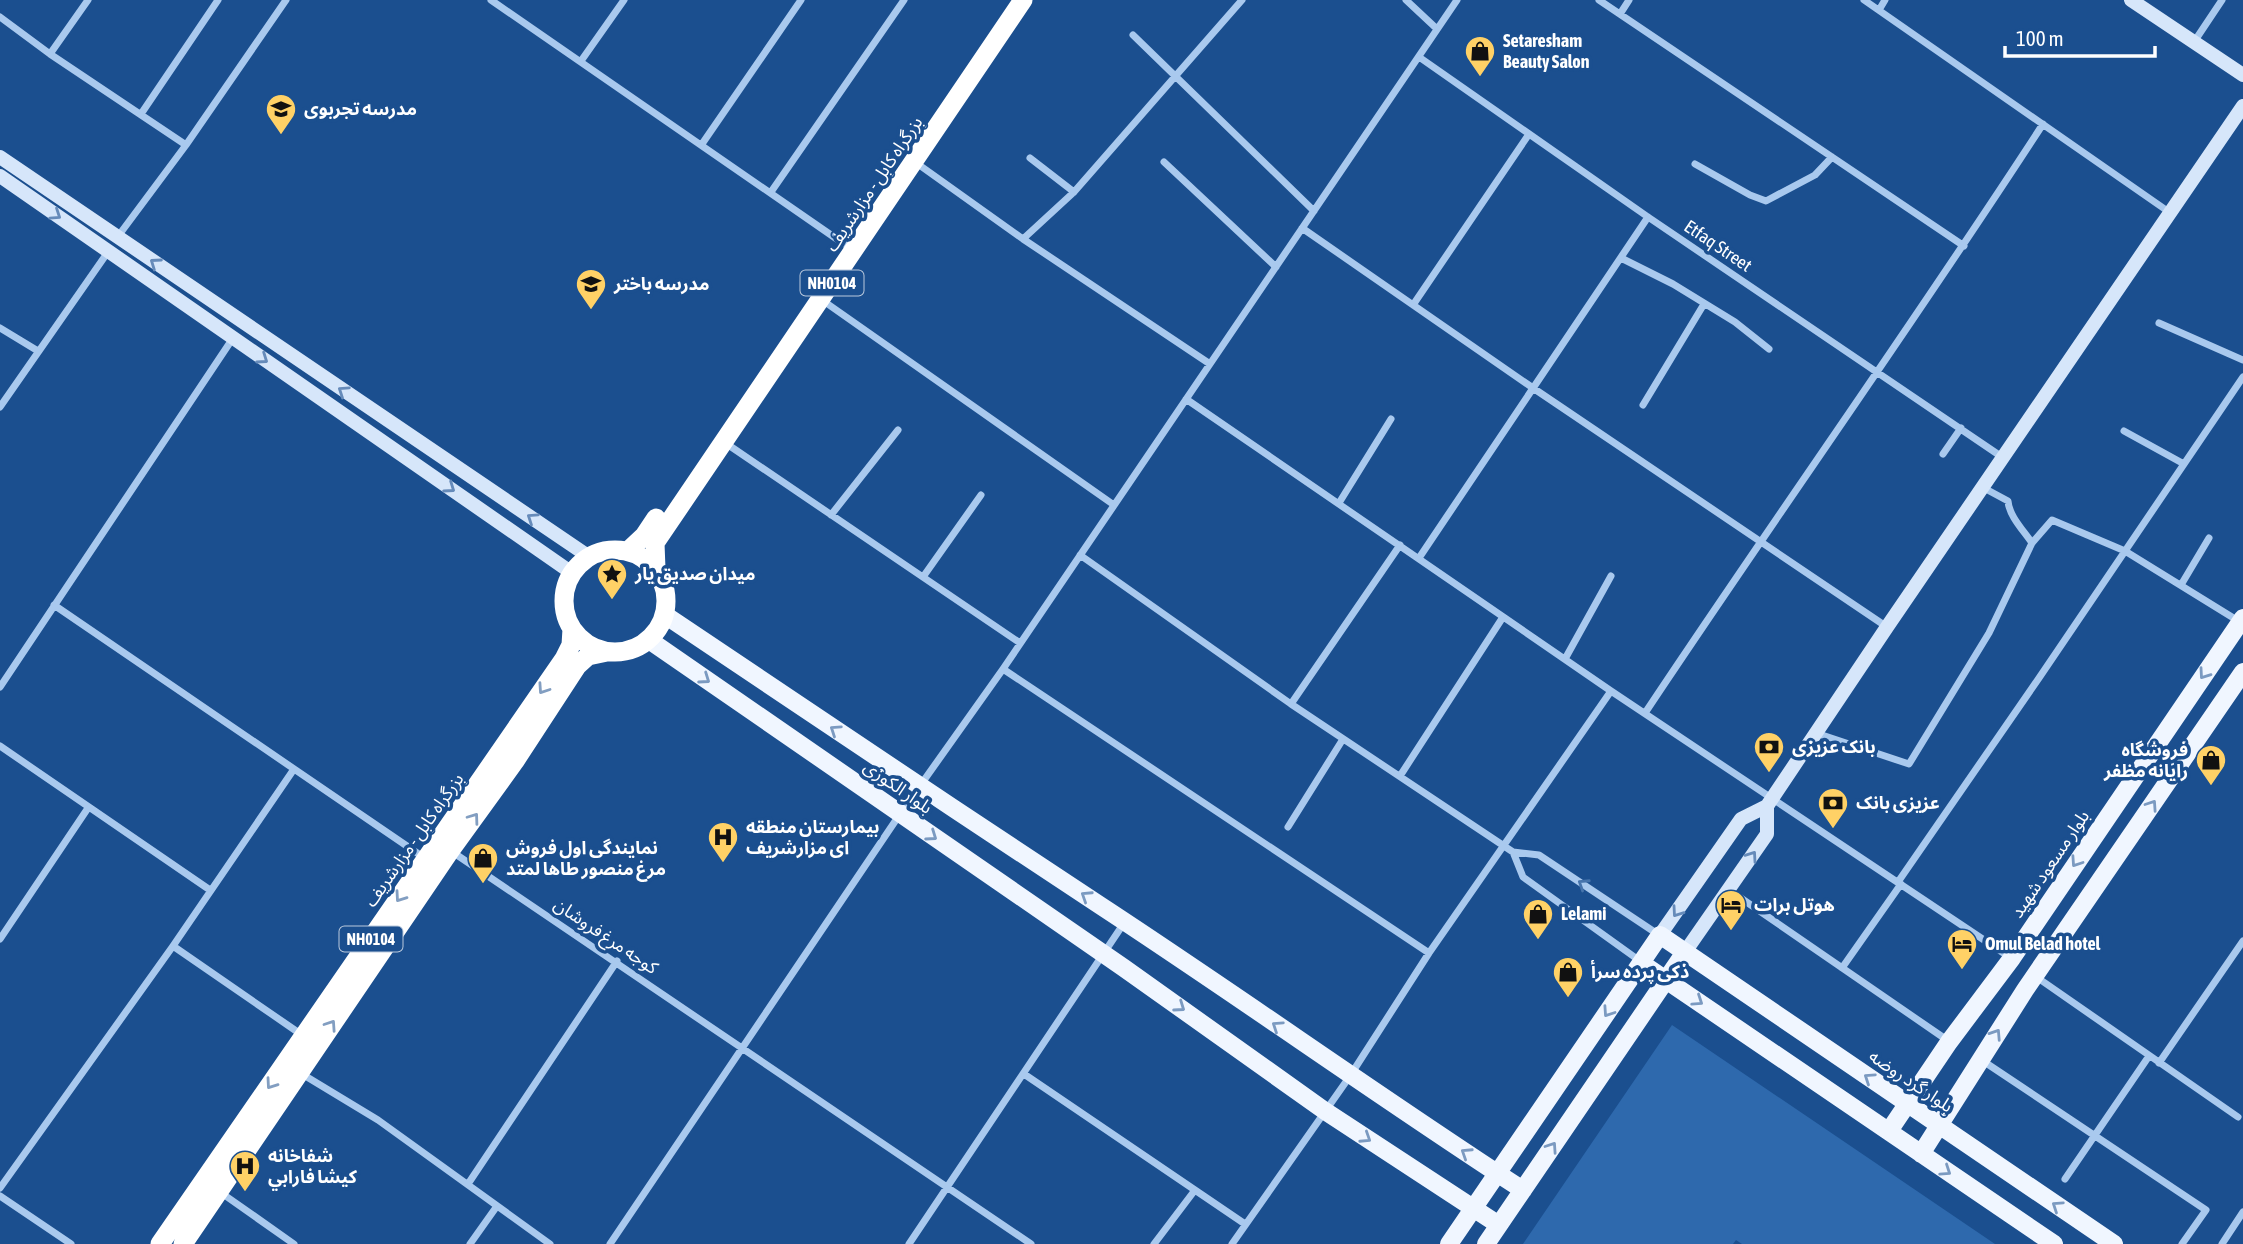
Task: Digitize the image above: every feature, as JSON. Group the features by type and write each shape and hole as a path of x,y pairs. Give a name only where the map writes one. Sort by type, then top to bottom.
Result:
{"highway":[{"name":"بزرگراه کابل - مزارشریف","path":"628,551 645,536 1010,0"},
{"name":"بزرگراه کابل - مزارشریف","path":"656,569 655,542 1023,0"},
{"path":"572,573 588,556 613,550 628,551 643,558 656,569"},
{"name":"NH0104","path":"656,569 666,595 665,615"},
{"name":"NH0104","path":"572,573 566,586 564,601 572,629"},
{"path":"649,640 665,615"},
{"name":"بزرگراه کابل - مزارشریف","path":"160,1244 564,659 571,645 572,629"},
{"path":"572,629 581,640 593,648 607,652"},
{"name":"NH0104","path":"607,652 622,652 649,640"},
{"name":"بزرگراه کابل - مزارشریف","path":"183,1244 298,1072 515,761 577,666 588,656 607,652"}],"main road":[{"path":"2131,0 2243,75"},
{"path":"1449,1244 1741,819 1770,802 1887,626 2243,106"},
{"path":"0,157 588,556"},
{"path":"0,176 572,573"},
{"name":"بلوار الکوزی","path":"665,615 1523,1191"},
{"name":"بلوار مسعود شهید","path":"1889,1131 1949,1042 2012,958 2242,621"},
{"name":"بلوار الکوزی","path":"649,640 1124,968 1325,1111 1500,1224"},
{"path":"1921,1154 2030,983 2243,672"},
{"path":"2157,742 2183,760"},
{"path":"1486,1244 1768,834 1770,802"},
{"name":"بلوار گرد روضه","path":"1660,935 2114,1244"},
{"path":"1641,962 2054,1244"},
{"path":"2001,973 2030,983"}],"street":[{"path":"50,54 88,0"},
{"path":"141,114 218,0"},
{"path":"0,407 286,0"},
{"path":"491,0 844,244"},
{"path":"581,61 624,0"},
{"path":"702,144 802,0"},
{"path":"771,192 904,0"},
{"path":"1023,239 1074,192 1242,0"},
{"path":"1406,0 1437,29"},
{"path":"610,1244 900,814 1003,669 1457,0"},
{"path":"1599,0 1964,246"},
{"path":"1619,14 1629,0"},
{"path":"1864,0 2169,212"},
{"path":"1879,10 1885,0"},
{"path":"2194,42 2222,0"},
{"path":"0,17 50,54 186,145"},
{"path":"1133,35 1314,211"},
{"name":"Etfaq Street","path":"1419,57 1648,217 2003,457"},
{"path":"1645,713 1964,246 2043,124"},
{"path":"1413,305 1529,134"},
{"path":"1695,164 1766,201 1815,175 1832,157"},
{"path":"1031,158 1074,192"},
{"path":"915,162 1023,239 1210,364"},
{"path":"1164,162 1276,267"},
{"path":"1419,558 1648,217"},
{"path":"1302,228 1533,388 1887,626"},
{"path":"1621,258 1673,284 1735,322 1769,349"},
{"path":"821,300 1114,505"},
{"path":"1643,405 1704,304"},
{"path":"2159,323 2243,360"},
{"path":"0,328 38,351"},
{"path":"0,687 233,338"},
{"path":"1842,968 2243,377"},
{"path":"1186,398 1770,802 2012,958"},
{"path":"1339,503 1391,418"},
{"path":"1943,454 1961,428"},
{"path":"831,515 898,430"},
{"path":"2124,431 2184,464"},
{"path":"723,441 1020,643"},
{"path":"1982,487 2008,501 2013,516 2032,543"},
{"path":"923,577 981,495"},
{"path":"1816,733 1909,764 1989,633 2032,543 2052,520 2124,551 2242,621"},
{"path":"2181,585 2209,538"},
{"path":"1291,704 1399,545"},
{"path":"1080,555 1291,704 1513,852 1539,855 1660,935"},
{"path":"1564,659 1611,576"},
{"path":"54,605 426,859"},
{"path":"1400,776 1503,617"},
{"path":"1003,669 1429,953"},
{"path":"1232,1244 1350,1076 1429,953 1611,691"},
{"path":"1288,827 1343,739"},
{"path":"0,747 210,890"},
{"path":"0,1188 173,946 294,769"},
{"path":"0,939 88,808"},
{"name":"كوجه مرغ فروشان","path":"450,851 617,961 1031,1244"},
{"path":"1513,852 1523,877 1641,962"},
{"path":"1728,890 1949,1042"},
{"path":"909,1244 1124,923"},
{"path":"2159,1063 2243,941"},
{"path":"173,946 304,1036"},
{"path":"468,1184 617,961"},
{"path":"2030,983 2159,1063 2238,1117"},
{"path":"2065,1178 2148,1056"},
{"path":"1980,1058 2206,1210 2182,1244"},
{"path":"298,1072 378,1120 550,1244"},
{"path":"1024,1074 1245,1224"},
{"path":"1154,1244 1195,1190"},
{"path":"220,1192 294,1244"},
{"path":"0,1196 71,1244"},
{"path":"470,1244 497,1206"},
{"path":"2222,1244 2243,1212"}],"shaded area":[{"path":"1672,1025 1995,1244 1742,1244 1736,1240 1733,1244 1523,1244"}],"place":[{"name":"Setaresham Beauty Salon","path":"1480,78"},
{"name":"مدرسه تجربوى","path":"281,136"},
{"name":"مدرسه باختر","path":"591,311"},
{"name":"میدان صدیق یار","path":"612,601"},
{"name":"بانک عزیزی","path":"1769,774"},
{"name":"فروشگاه رایانه مظفر","path":"2211,787"},
{"name":"عزیزی بانک","path":"1833,830"},
{"name":"بیمارستان منطقه ای مزارشریف","path":"723,864"},
{"name":"نمایندگی اول فروش مرغ منصور طاها لمتد","path":"483,885"},
{"name":"هوتل برات","path":"1731,932"},
{"name":"Lelami","path":"1538,941"},
{"name":"Omul Belad hotel","path":"1962,971"},
{"name":"ذکی پرده سرأ","path":"1568,999"},
{"name":"شفاخانه كيشا فارابي","path":"245,1193"}]}
